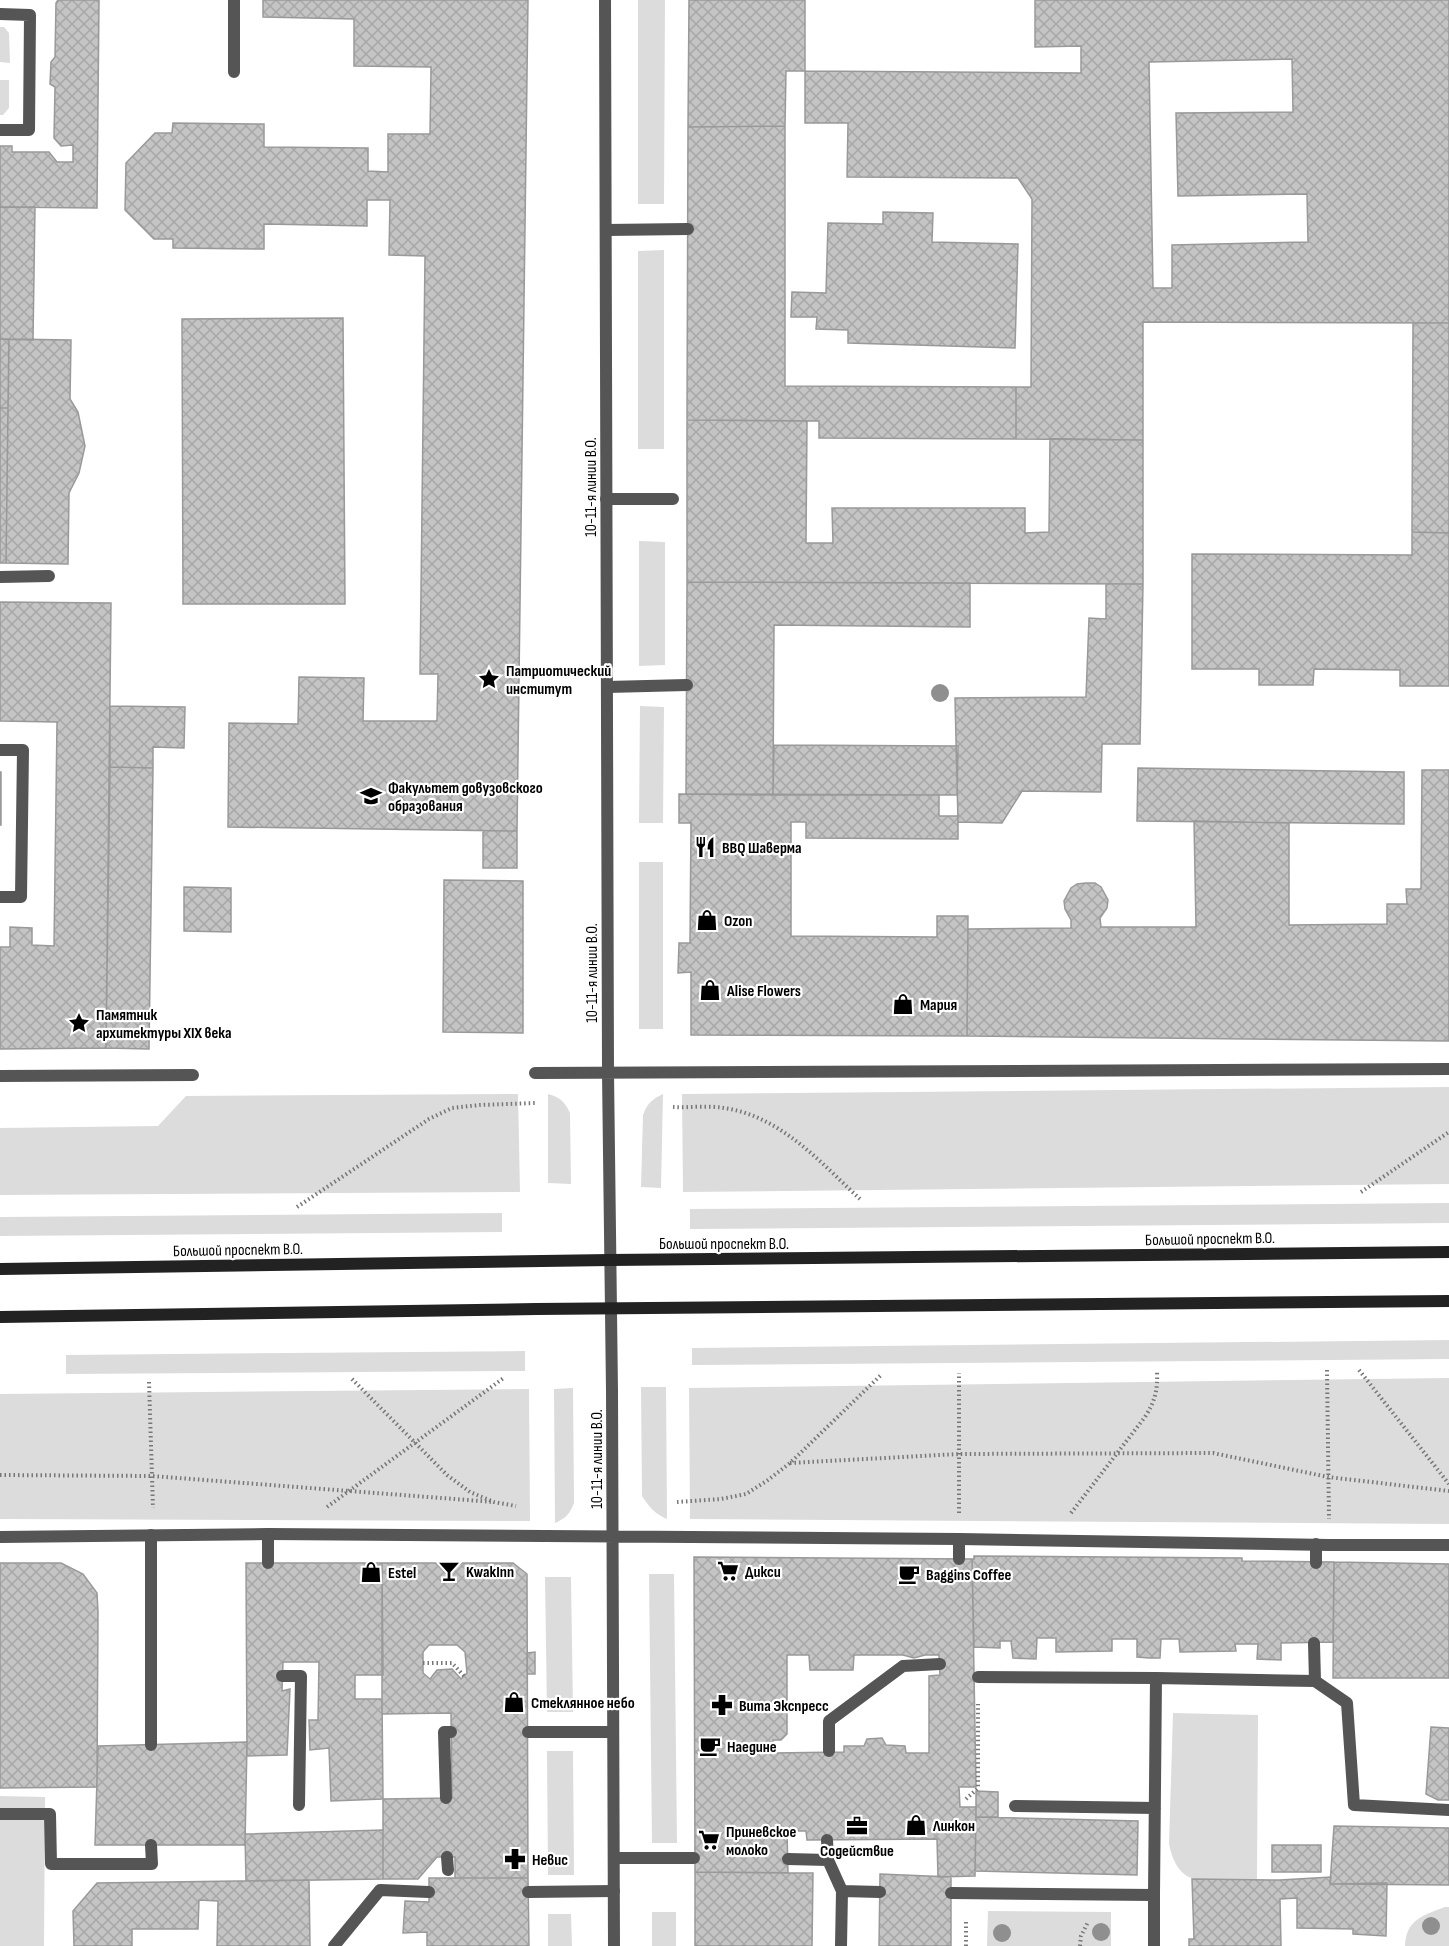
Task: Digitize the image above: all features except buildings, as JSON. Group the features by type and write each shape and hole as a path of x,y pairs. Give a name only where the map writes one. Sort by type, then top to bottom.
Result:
{"main road":[{"name":"Большой проспект В.О.","path":"0,1269 610,1260 1449,1252"},
{"path":"0,1317 610,1308 1449,1301"}],"street":[{"path":"234,0 234,72"},
{"name":"10-11-я линии В.О.","path":"605,0 608,1073 613,1537 614,1946"},
{"path":"0,14 30,15 29,130 0,130"},
{"path":"606,230 688,229"},
{"path":"606,499 673,499"},
{"path":"0,577 49,576"},
{"path":"607,687 687,685"},
{"path":"0,750 23,750 21,897 0,897"},
{"path":"535,1073 1449,1069"},
{"path":"0,1076 193,1075"},
{"path":"268,1534 268,1563"},
{"path":"0,1538 268,1534 1449,1545"},
{"path":"151,1535 151,1745"},
{"path":"959,1539 959,1559"},
{"path":"1316,1544 1316,1563"},
{"path":"1314,1643 1315,1681"},
{"path":"829,1751 829,1721 903,1666 940,1664"},
{"path":"282,1676 300,1676 299,1805"},
{"path":"978,1677 1315,1681 1347,1703 1354,1805 1449,1810"},
{"path":"1154,1946 1156,1678"},
{"path":"446,1798 444,1732 451,1732"},
{"path":"528,1732 613,1732"},
{"path":"1014,1806 1155,1808"},
{"path":"0,1814 50,1814 51,1864 152,1864 151,1845"},
{"path":"827,1840 828,1860 842,1891 841,1946"},
{"path":"614,1858 694,1858"},
{"path":"788,1859 828,1860"},
{"path":"334,1946 380,1890 429,1892"},
{"path":"528,1892 614,1891"},
{"path":"842,1891 880,1892"},
{"path":"951,1893 1154,1895"}],"path":[{"path":"297,1206 429,1119 452,1108 536,1103"},
{"path":"673,1107 724,1108 758,1117 787,1133 861,1200"},
{"path":"1361,1192 1449,1132"},
{"path":"1327,1370 1329,1545"},
{"path":"1359,1370 1449,1484"},
{"path":"1065,1522 1154,1401 1158,1386 1157,1371"},
{"path":"959,1373 959,1539"},
{"path":"677,1502 721,1499 746,1494 790,1463 882,1374"},
{"path":"324,1509 505,1377"},
{"path":"352,1379 447,1475 470,1492 494,1502"},
{"path":"149,1382 153,1513 151,1535"},
{"path":"790,1463 959,1454 1213,1453 1328,1477 1449,1491"},
{"path":"0,1475 152,1476 494,1502 527,1507"},
{"path":"423,1663 452,1663 464,1676"},
{"path":"966,1799 978,1788 978,1677"}],"shaded area":[{"path":"638,0 665,0 664,204 638,204"},
{"path":"0,27 4,27 9,33 10,63 0,62"},
{"path":"0,80 9,80 9,108 3,115 0,115"},
{"path":"664,250 664,449 638,449 638,251"},
{"path":"639,541 665,542 665,665 639,666"},
{"path":"640,706 664,707 663,823 639,823"},
{"path":"639,862 663,862 663,1029 639,1029"},
{"path":"1449,1087 1449,1184 683,1192 682,1094"},
{"path":"518,1094 520,1192 0,1195 0,1128 158,1126 186,1096"},
{"path":"548,1094 562,1100 570,1113 571,1184 548,1183"},
{"path":"663,1094 661,1188 641,1187 643,1115 650,1102"},
{"path":"1449,1203 1449,1223 690,1229 690,1209"},
{"path":"502,1213 502,1232 0,1236 0,1217"},
{"path":"1449,1340 1449,1359 692,1365 692,1348"},
{"path":"525,1351 525,1371 66,1374 66,1355"},
{"path":"1449,1378 1449,1524 690,1519 689,1388"},
{"path":"641,1387 666,1387 667,1519 653,1510 642,1496"},
{"path":"573,1388 574,1503 567,1515 555,1523 554,1389"},
{"path":"529,1389 530,1521 0,1519 0,1394"},
{"path":"649,1574 674,1574 677,1843 652,1843"},
{"path":"545,1577 571,1577 573,1712 547,1712"},
{"path":"1173,1713 1258,1715 1257,1880 1196,1879 1182,1872 1176,1864 1169,1844"},
{"path":"547,1751 573,1751 574,1875 548,1875"},
{"path":"0,1796 45,1797 44,1946 0,1946"},
{"path":"1449,1907 1449,1946 1405,1946 1409,1930 1417,1919"},
{"path":"988,1911 1111,1912 1111,1946 987,1946"},
{"path":"652,1912 676,1912 676,1946 652,1946"},
{"path":"548,1914 571,1914 572,1946 548,1946"}],"place":[{"name":"Патриотический институт","path":"489,679"},
{"name":"Факультет довузовского образования","path":"371,796"},
{"name":"BBQ Шаверма","path":"705,847"},
{"name":"Ozon","path":"707,920"},
{"name":"Alise Flowers","path":"710,990"},
{"name":"Мария","path":"903,1004"},
{"name":"Памятник архитектуры XIX века","path":"79,1023"},
{"name":"KwakInn","path":"449,1571"},
{"name":"Дикси","path":"728,1571"},
{"name":"Estel","path":"371,1572"},
{"name":"Baggins Coffee","path":"909,1574"},
{"name":"Стеклянное небо","path":"514,1702"},
{"name":"Вита Экспресс","path":"722,1705"},
{"name":"Наедине","path":"710,1746"},
{"name":"Линкон","path":"916,1825"},
{"name":"Содействие","path":"857,1826"},
{"name":"Приневское молоко","path":"709,1840"},
{"name":"Невис","path":"515,1859"}]}
